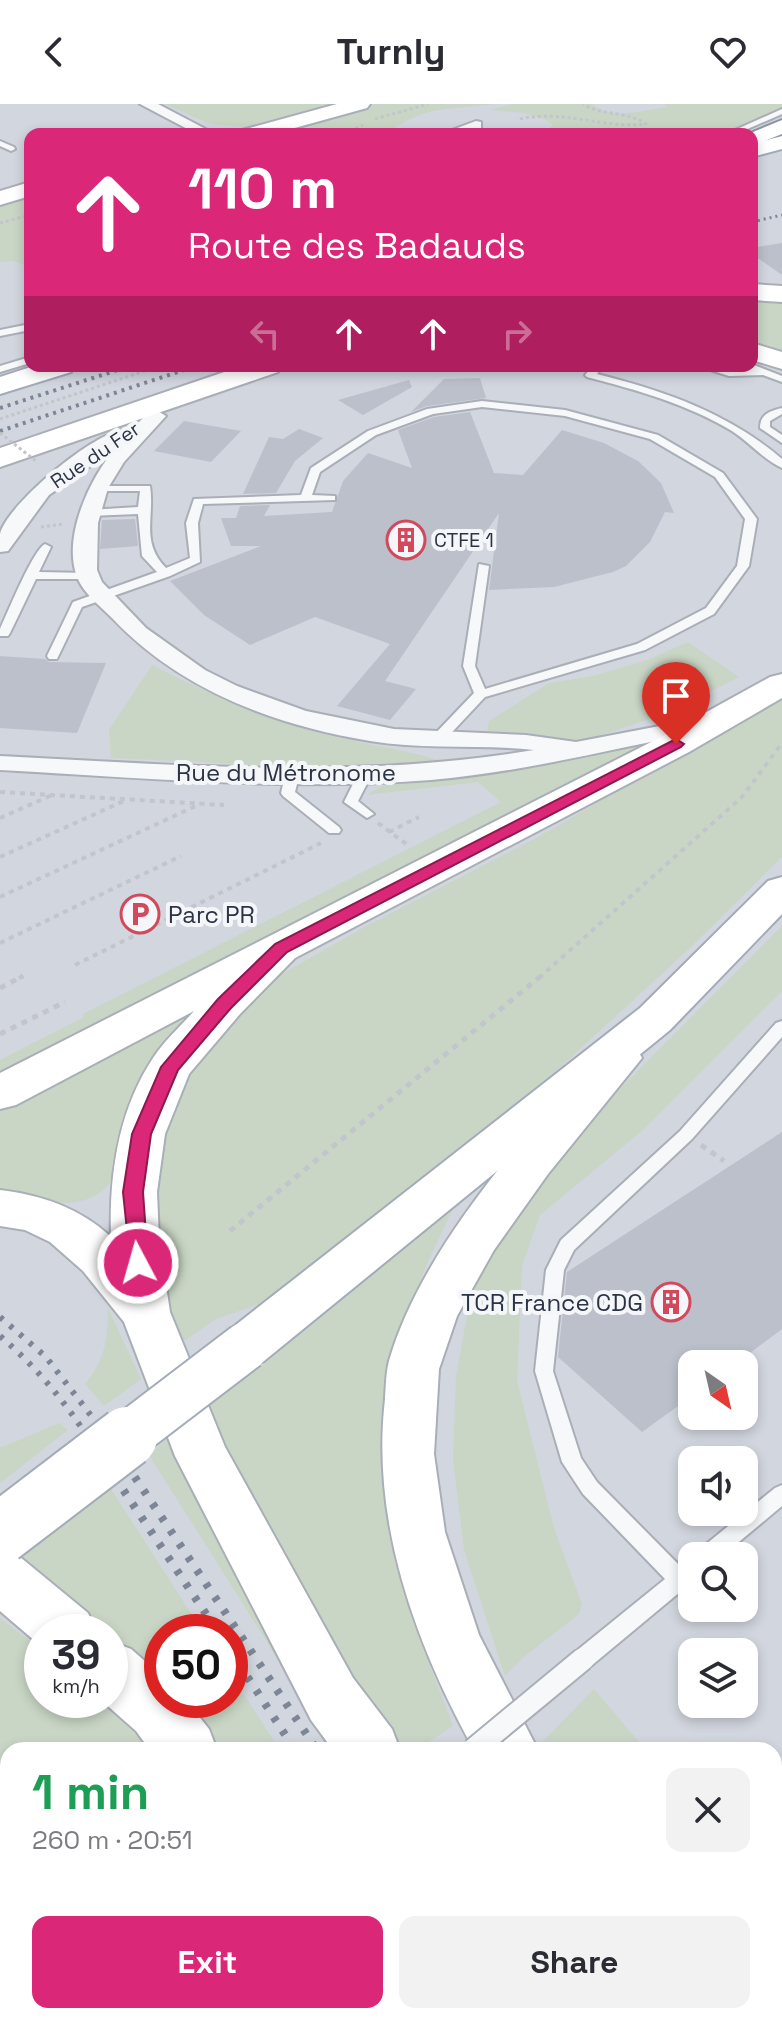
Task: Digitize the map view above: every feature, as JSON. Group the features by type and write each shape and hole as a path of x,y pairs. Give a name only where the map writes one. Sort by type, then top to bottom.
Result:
{"main road":[{"path":"255,128 341,104"},
{"path":"271,128 360,104"},
{"path":"758,137 782,126"},
{"path":"758,149 782,142"},
{"path":"0,198 24,192"},
{"path":"0,386 43,372"},
{"path":"0,458 251,372"},
{"path":"0,1093 782,684"},
{"path":"503,1742 478,1701 442,1614 419,1536 407,1453 415,1360 446,1286 486,1225 560,1127 655,1019 782,890"},
{"path":"281,948 225,1004 170,1067 142,1134 133,1192 135,1239 145,1312 202,1456 332,1699 364,1742"},
{"path":"0,1534 246,1346 655,1019"},
{"path":"0,1208 38,1214 69,1228 95,1250 145,1312"},
{"path":"0,1576 46,1614"},
{"path":"128,1685 157,1710 181,1742"}],"street":[{"path":"147,104 196,128"},
{"path":"467,128 476,125"},
{"name":"Rue du Fer","path":"0,546 33,506 35,498 80,461 210,386"},
{"path":"156,416 108,466 89,513 87,576 136,633 198,677 250,701 369,733 435,742 544,741 578,750"},
{"path":"33,506 61,490 97,488"},
{"name":"Rue du Métronome","path":"0,763 292,776 364,776 496,764 712,723"}],"lane":[{"path":"744,128 782,111"},
{"path":"0,143 11,149"},
{"path":"0,333 24,328"},
{"path":"0,369 24,362"},
{"path":"766,362 782,379"},
{"path":"593,372 590,375 656,392 701,409 762,446 782,465"},
{"path":"305,499 315,470 372,433 431,411 482,404 565,413 654,437 719,475 751,519 743,566 710,611 641,647 481,694 435,742"},
{"path":"782,411 770,415 765,421 765,428 782,440"},
{"path":"97,488 146,488 143,510 148,556 166,574"},
{"path":"53,656 77,605 166,574 196,560 192,523 198,501 331,498"},
{"path":"89,513 143,510"},
{"path":"4,633 45,547"},
{"path":"481,694 469,666 483,566"},
{"path":"31,575 87,576"},
{"path":"292,776 288,793 334,830"},
{"path":"364,776 351,802 369,816"},
{"path":"678,1567 590,1488 572,1462 544,1371 555,1270 567,1245 686,1135 782,1027"},
{"path":"724,1542 782,1494"},
{"path":"483,1742 678,1581"}],"path":[{"path":"357,128 379,117 428,104"},
{"path":"583,104 607,116 645,121"},
{"path":"633,112 645,121"},
{"path":"520,119 535,113 615,126 637,126 646,124 645,121"},
{"path":"0,223 24,217"},
{"path":"0,419 142,372"},
{"path":"0,433 36,461"},
{"path":"230,1231 529,987 742,797 782,743"},
{"path":"0,792 224,805"},
{"path":"0,818 53,795"},
{"path":"0,857 127,800"},
{"path":"0,897 201,803"},
{"path":"75,965 369,816 409,846"},
{"path":"389,832 419,817"},
{"path":"0,943 181,856"},
{"path":"0,988 27,974"},
{"path":"0,1034 65,1002"}],"shaded area":[{"path":"0,104 782,104 782,1742 0,1742"}],"green space":[{"path":"164,104 333,104 245,127 210,124"},
{"path":"375,104 494,104 425,113 394,128 281,128"},
{"path":"513,104 592,104 618,113 667,107 664,104 782,104 782,115 752,128 551,128 552,124 537,116 491,110"},
{"path":"24,197 24,265 13,261 0,262 0,203"},
{"path":"758,297 782,298 782,354 758,348"},
{"path":"688,642 739,677 672,711 579,743 549,736 487,735 489,721 549,683 593,676 647,660"},
{"path":"152,665 230,702 290,725 438,760 329,768 111,758 109,730"},
{"path":"782,695 782,857 691,947 518,1106 342,1247 260,1304 216,1319 174,1348 152,1246 160,1165 173,1103 191,1059 275,978 364,927 538,837"},
{"path":"664,738 0,1079 0,1060 84,1017 83,1014 501,802 478,782 366,795 388,783 575,759"},
{"path":"782,926 782,991 643,1130 540,1215 522,1266 517,1381 554,1528 582,1604 579,1614 525,1656 505,1676 464,1550 453,1458 456,1377 474,1275 579,1130"},
{"path":"229,987 119,1170 102,1191 66,1203 0,1197 0,1107"},
{"path":"456,1202 425,1268 392,1362 380,1469 395,1548 426,1655 453,1726 429,1742 391,1742 327,1635 205,1408 260,1367"},
{"path":"108,1308 141,1379 104,1406 85,1384 104,1349"},
{"path":"59,1423 68,1430 0,1483 0,1448"},
{"path":"171,1435 210,1527 331,1742 330,1742 149,1455"},
{"path":"109,1486 191,1614 144,1614 144,1672 128,1656 128,1614 85,1614 56,1586 19,1558"},
{"path":"0,1618 24,1636 24,1718 118,1718 143,1742 0,1742"},
{"path":"594,1689 639,1742 542,1742"},
{"path":"248,1701 275,1742 216,1742 192,1718 248,1718"}],"building":[{"path":"782,243 782,275 758,258 758,247"},
{"path":"480,378 486,398 427,406 411,412 444,379"},
{"path":"409,380 412,387 363,415 338,400"},
{"name":"CTFE 1","path":"470,412 494,473 523,475 562,430 604,443 638,461 661,483 674,513 665,512 650,542 626,566 613,572 554,587 489,590 499,513 385,681 416,689 390,720 337,706 390,644 315,617 250,645 204,615 170,581 261,546 231,546 221,518 236,518 240,506 270,505 264,516 332,512 343,481 368,453 412,468 398,430 434,417"},
{"path":"184,421 241,431 211,462 154,451"},
{"path":"299,429 323,438 295,461 276,493 243,494 269,437 283,439"},
{"path":"135,519 138,546 100,549 102,520"},
{"path":"0,656 45,659 49,662 106,663 77,733 0,728"},
{"name":"TCR France CDG","path":"782,1132 782,1329 754,1350 678,1350 678,1406 642,1432 558,1357 567,1272"}],"railway":[{"path":"758,221 782,215"},
{"path":"0,408 111,372"},
{"path":"0,431 178,372"},
{"path":"0,1317 46,1357 109,1439"},
{"path":"0,1336 48,1384 89,1439"},
{"path":"88,1437 206,1614"},
{"path":"108,1437 312,1742"},
{"path":"248,1678 290,1742"}],"place":[{"name":"CTFE 1","path":"406,540"},
{"name":"Parc PR","path":"140,914"},
{"name":"TCR France CDG","path":"671,1302"}],"route":[{"path":"138,1263 133,1192 142,1134 170,1067 225,1004 281,948 676,744"}]}
